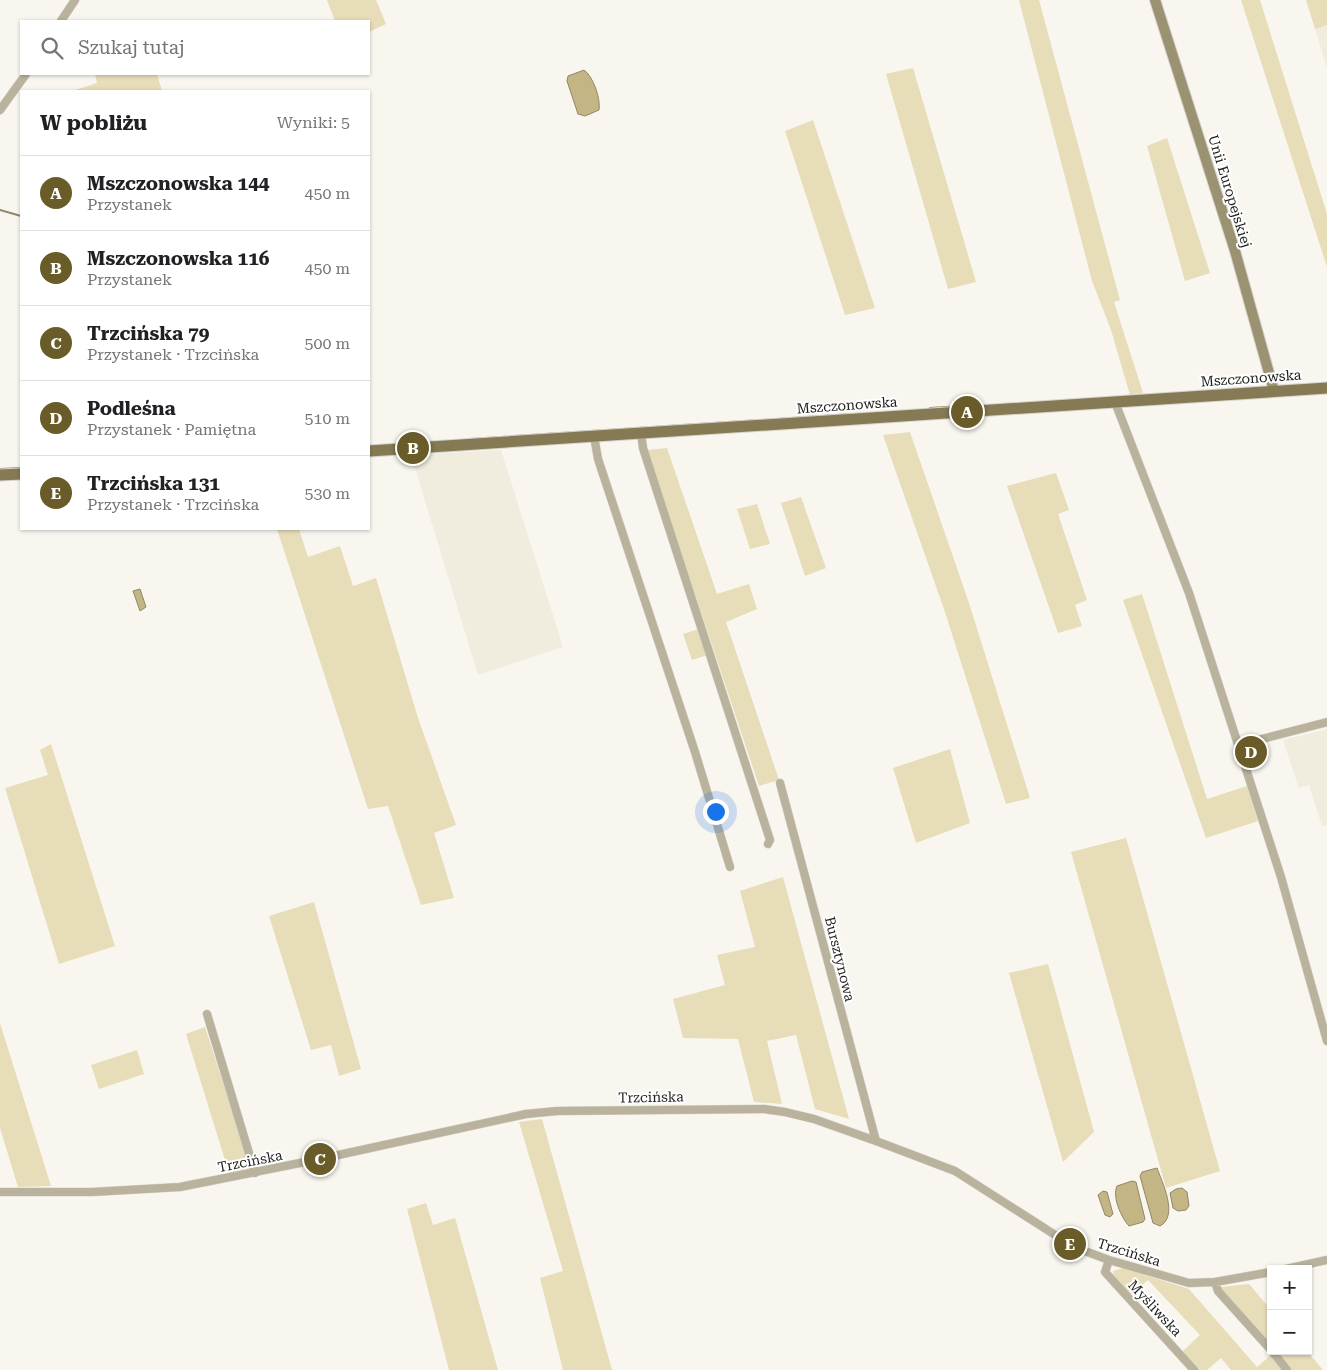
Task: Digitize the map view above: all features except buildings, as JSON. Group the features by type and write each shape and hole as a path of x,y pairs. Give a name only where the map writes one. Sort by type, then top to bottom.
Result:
{"main road":[{"name":"Unii Europejskiej","path":"1155,0 1224,217 1274,391"},
{"name":"Mszczonowska","path":"370,451 1327,388"},
{"path":"0,475 20,474"}],"street":[{"path":"62,20 75,0"},
{"path":"0,110 25,75"},
{"path":"1115,402 1190,593 1280,877 1327,1041"},
{"path":"641,433 643,448 768,831 770,840 768,844"},
{"path":"594,436 598,459 695,752 730,867"},
{"path":"1239,745 1327,722"},
{"name":"Bursztynowa","path":"780,783 876,1141"},
{"path":"208,1014 255,1173"},
{"name":"Trzcińska","path":"0,1192 137,1190 180,1187 255,1173 526,1114 558,1111 764,1109 814,1119 955,1171 1074,1247 1109,1260 1189,1283 1215,1282 1267,1273"},
{"name":"Myśliwska","path":"1109,1260 1105,1272 1194,1370"},
{"path":"1304,1265 1327,1260"},
{"path":"1215,1282 1218,1290 1267,1346"},
{"path":"1274,1355 1287,1370"}],"shaded area":[{"path":"327,0 376,0 386,24 370,32 370,20 335,20"},
{"path":"1019,0 1039,0 1120,300 1114,302 1143,393 1130,395 1111,330 1092,281"},
{"path":"1241,0 1260,0 1327,214 1327,267"},
{"path":"1306,0 1327,0 1327,25 1315,29"},
{"path":"1327,25 1327,68 1315,29"},
{"path":"913,68 976,282 948,289 886,74"},
{"path":"584,70 593,82 598,94 599,105 599,110 585,116 578,114 567,81 568,76"},
{"path":"95,75 157,75 162,90 75,90 97,83"},
{"path":"813,120 875,308 845,315 785,131"},
{"path":"1167,138 1210,273 1185,281 1147,146"},
{"path":"910,432 969,603 1030,798 1006,804 945,612 883,435"},
{"path":"667,448 717,594 749,584 757,609 726,622 779,780 759,786 647,450"},
{"path":"501,450 563,647 478,675 411,455"},
{"path":"1056,473 1069,510 1058,514 1087,600 1075,605 1082,626 1058,633 1007,486"},
{"path":"801,497 826,568 805,576 781,503"},
{"path":"757,504 770,544 750,549 737,509"},
{"path":"277,530 299,530 308,557 340,546 353,586 376,578 418,718 456,825 434,833 454,898 421,905 388,806 368,809"},
{"path":"140,589 146,607 140,611 133,591"},
{"path":"1142,594 1207,799 1247,786 1258,821 1206,838 1123,600"},
{"path":"699,629 708,655 692,660 683,634"},
{"path":"1327,729 1327,825 1322,826 1309,785 1299,788 1283,740"},
{"path":"51,744 115,946 59,964 5,788 48,775 40,750"},
{"path":"950,749 970,823 916,843 893,768"},
{"path":"1126,838 1220,1171 1166,1188 1071,852"},
{"path":"783,877 849,1119 815,1109 796,1035 767,1041 782,1104 754,1102 738,1039 683,1038 673,999 725,985 717,955 755,947 740,891"},
{"path":"314,902 361,1069 339,1076 331,1045 311,1050 269,916"},
{"path":"1048,964 1094,1132 1063,1162 1009,973"},
{"path":"0,1023 51,1186 18,1187 0,1128"},
{"path":"205,1027 251,1169 229,1173 186,1034"},
{"path":"137,1050 144,1074 99,1089 91,1065"},
{"path":"542,1119 612,1370 563,1370 540,1278 563,1271 519,1122"},
{"path":"1157,1168 1168,1198 1169,1207 1166,1221 1160,1226 1153,1223 1140,1176 1142,1172"},
{"path":"1132,1181 1136,1182 1145,1219 1143,1222 1129,1226 1118,1207 1116,1191 1117,1186"},
{"path":"1182,1188 1187,1192 1189,1206 1186,1210 1178,1211 1173,1208 1170,1193"},
{"path":"1103,1191 1107,1192 1113,1214 1110,1217 1105,1215 1098,1195"},
{"path":"426,1203 433,1225 455,1218 498,1370 449,1370 407,1209"},
{"path":"1123,1268 1189,1289 1257,1367 1271,1355 1310,1355 1323,1370 1231,1370 1221,1358 1207,1370 1197,1370 1183,1351 1200,1335 1148,1280 1131,1295 1114,1279 1113,1271"},
{"path":"1249,1284 1267,1305 1267,1350 1213,1288"}],"waterway":[{"path":"0,210 20,216"},
{"path":"930,408 978,405"},
{"path":"471,439 853,414"},
{"path":"0,469 20,468"}],"place":[{"name":"Mszczonowska 144","path":"967,412"},
{"name":"Mszczonowska 116","path":"413,448"},
{"name":"Podleśna","path":"1251,752"},
{"name":"Trzcińska 79","path":"320,1159"},
{"name":"Trzcińska 131","path":"1070,1244"}]}
